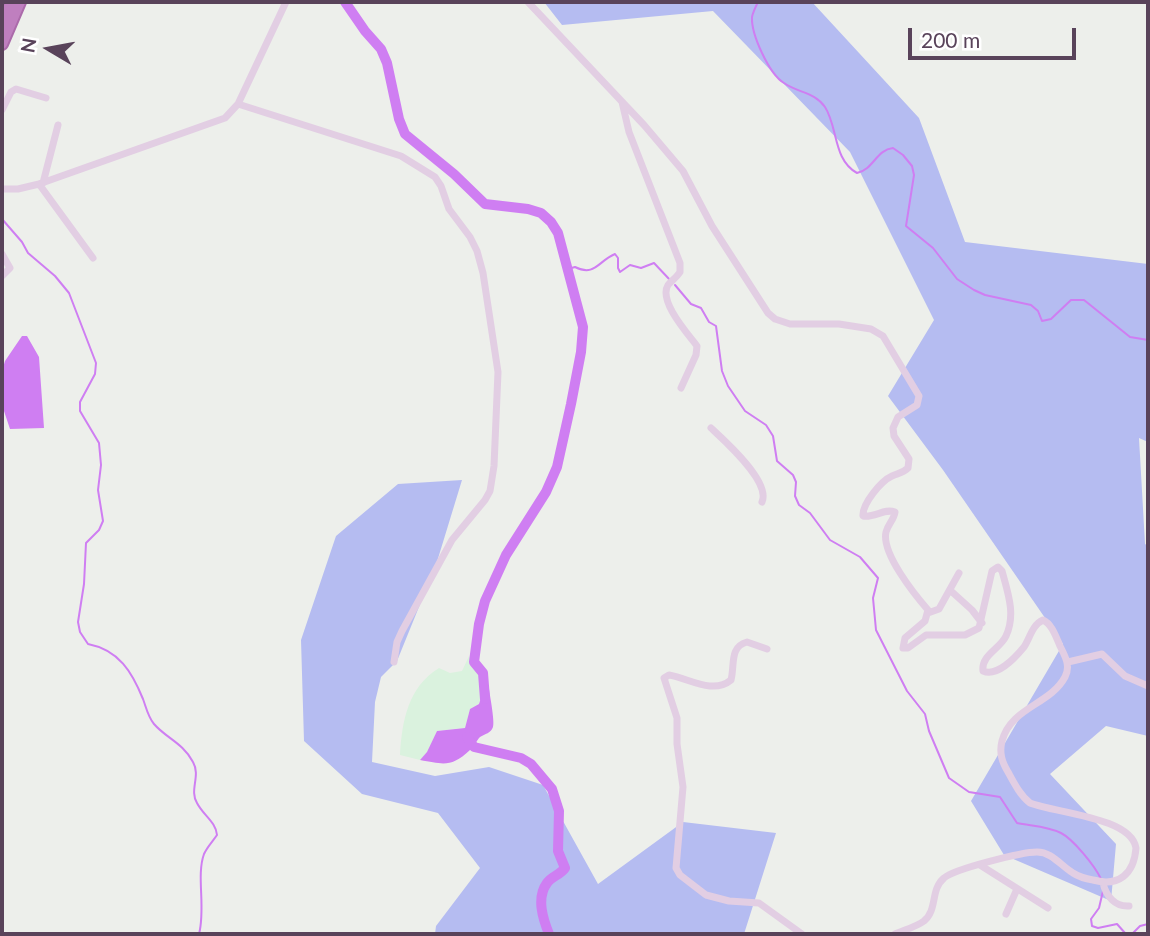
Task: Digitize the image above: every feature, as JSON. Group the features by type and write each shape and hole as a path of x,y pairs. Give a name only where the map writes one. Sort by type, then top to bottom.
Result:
{"highway":[{"path":"2,22 11,2"},
{"path":"2,44 20,2"}],"street":[{"path":"2,189 18,189 41,183 218,122 238,104 286,2"},
{"path":"528,2 683,171 712,226 768,313 790,324 824,322 877,332 888,342 918,391 920,402 898,417 892,428 909,459 908,468 885,481 867,502 862,515 870,517 887,510 895,512 886,531 888,548 907,585 928,613"},
{"path":"2,110 11,92 16,89 46,98"},
{"path":"622,102 629,132 681,268 668,286 666,296 674,314 696,346 696,355 681,388"},
{"path":"238,104 401,156 424,169 441,186 449,209 470,237 483,273 498,372 494,466 490,491 452,540 402,631 394,662"},
{"path":"41,183 58,125"},
{"path":"41,183 93,258"},
{"path":"2,254 10,268 2,276"},
{"path":"711,428 748,464 764,492 762,502"},
{"path":"895,934 927,919 932,910 937,886 946,876 980,865 1030,853 1041,853 1053,857 1074,874 1103,883 1118,880 1129,873 1136,855 1134,841 1107,822 1030,803 1022,795 1002,759 1002,740 1012,721 1061,682 1068,670 1068,662 1048,622 1043,620 1035,625 1017,655 995,672 989,674 982,671 985,659 1007,635 1011,621 1011,607 999,567 993,569 982,623 971,634 926,635 908,648 903,648 905,638 925,621 928,613 939,609 959,573"},
{"path":"951,591 982,623"},
{"path":"767,649 747,642 738,646 734,652 731,680 726,684 703,685 668,675 664,678 677,718 677,744 683,787 676,869 706,895 729,901 759,903 802,934"},
{"path":"1068,662 1100,654 1125,676 1148,686"},
{"path":"980,865 1048,908"},
{"path":"1103,883 1112,900 1129,906"},
{"path":"1005,909 1016,888"}],"shaded area":[{"path":"544,2 812,2 919,118 965,242 1148,264 1148,442 1139,438 1145,544 1148,546 1148,736 1106,726 1050,774 1116,844 1111,901 1004,855 971,801 1063,644 943,470 888,396 934,320 850,152 713,11 562,25"},
{"path":"22,336 27,336 39,357 44,428 10,429 2,405 2,371 5,361"},
{"path":"462,480 436,565 397,661 381,677 375,702 372,762 435,776 489,767 543,785 598,884 683,822 776,833 744,934 435,934 436,926 480,868 438,813 362,794 304,741 301,640 336,536 398,484"},
{"path":"484,689 489,689 493,720 491,731 480,737 472,748 457,760 441,763 420,760 437,731 465,728 470,709 479,704"}],"sand":[{"path":"469,656 482,678 484,689 479,704 470,709 465,728 437,731 427,753 420,760 400,755 405,718 420,685 439,668 450,673 462,671"}],"waterway":[{"path":"345,2 381,49 405,134 454,174 485,204 528,209 541,213 551,222 558,233 583,327 581,352 557,467 546,492 506,555 485,601 474,662 483,673 485,699"},
{"path":"758,2 752,15 752,24 767,63 784,83 811,95 825,107 840,152 849,167 857,173 863,171 883,152 893,148 912,166 914,175 906,226 933,248 957,279 985,295 1031,305 1038,311 1042,321 1051,319 1071,300 1084,300 1130,337 1148,340"},
{"path":"2,219 28,253 55,276 69,293 96,363 95,374 80,402 80,411 99,443 101,465 98,490 103,521 99,530 86,543 84,584 78,622 80,632 88,644 108,651 129,671 152,721 189,755 195,767 195,798 217,835 205,851 202,863 202,914 199,934"},
{"path":"568,269 592,269 615,254 620,272 630,265 641,268 654,263 670,280"},
{"path":"675,285 691,304 701,308 709,322 716,326 722,371 728,386 745,411 766,425 773,436 777,461 793,475 796,482 795,496 799,505 810,513 830,540 860,557 878,578 873,598 876,630 907,691 925,714 929,731 949,778 969,792 1000,797 1017,823 1050,829 1066,836 1083,853 1101,879"},
{"path":"467,737 474,747 521,758 531,764 552,789 559,811 558,851 565,868 549,881 542,895 543,915 549,934"},
{"path":"1103,891 1099,908 1091,919 1092,926 1098,928 1117,924 1125,933 1130,934"},
{"path":"1132,934 1140,926 1148,924"}]}
